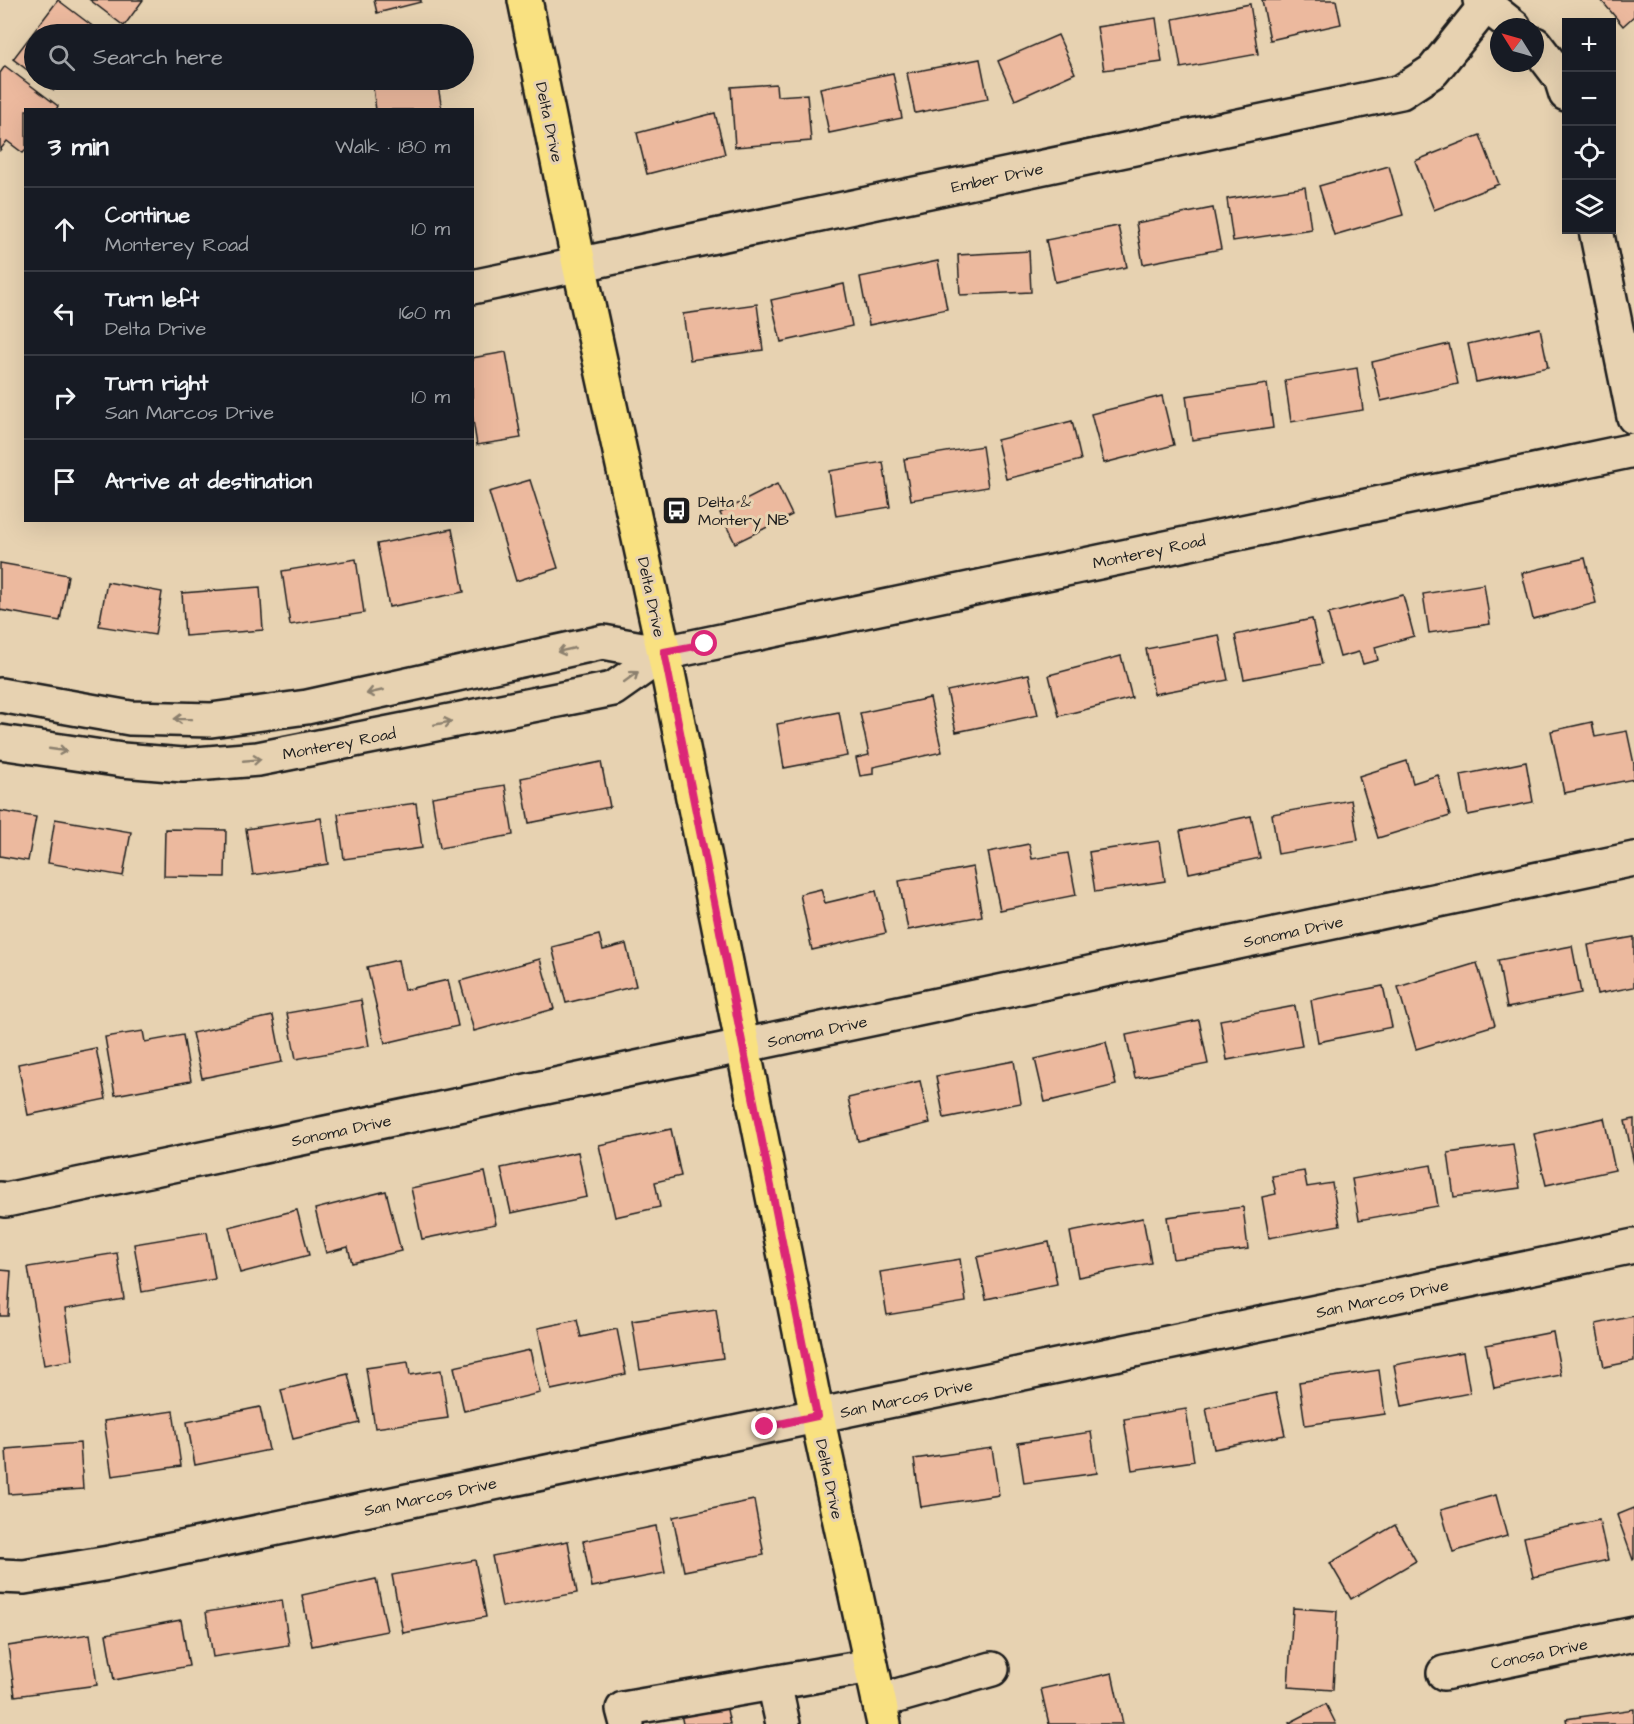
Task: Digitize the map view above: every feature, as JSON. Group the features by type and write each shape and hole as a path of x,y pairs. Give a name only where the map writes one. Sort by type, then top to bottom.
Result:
{"main road":[{"name":"Delta Drive","path":"525,0 579,264 664,652 817,1416 881,1712"}],"street":[{"name":"Ember Drive","path":"474,287 1401,92 1433,71 1483,2"},
{"path":"1483,2 1503,18"},
{"path":"1544,56 1562,81"},
{"path":"1597,234 1634,417"},
{"name":"Monterey Road","path":"0,695 130,718 211,720 307,707 603,642 664,652 1634,450"},
{"name":"Monterey Road","path":"0,742 122,760 183,765 258,759 613,689 664,652"},
{"name":"Sonoma Drive","path":"0,1199 15,1198 742,1047 1634,859"},
{"name":"San Marcos Drive","path":"0,1576 24,1577 109,1563 1634,1246"},
{"name":"Conosa Drive","path":"1444,1673 1634,1634"},
{"path":"627,1724 623,1709 871,1666"},
{"path":"881,1712 992,1669"},
{"path":"774,1683 783,1724"}],"building":[{"path":"58,0 90,24 40,24"},
{"path":"90,0 143,0 125,24 121,24"},
{"path":"374,0 421,0 421,2 377,13"},
{"path":"1262,0 1336,0 1341,24 1270,40"},
{"path":"1601,0 1634,0 1634,16 1623,26"},
{"path":"1250,4 1258,54 1181,68 1173,19"},
{"path":"1156,18 1162,62 1104,70 1097,27"},
{"path":"1058,35 1075,73 1015,100 998,61"},
{"path":"24,45 24,67 13,59"},
{"path":"980,59 988,99 915,113 907,73"},
{"path":"5,66 24,80 24,90 37,90 58,106 57,108 24,108 23,153 7,141 0,150 0,73"},
{"path":"893,73 902,118 829,133 820,88"},
{"path":"776,84 777,96 807,94 811,141 735,147 731,87"},
{"path":"373,90 439,90 442,108 376,108"},
{"path":"715,113 725,154 647,174 637,133"},
{"path":"1480,135 1499,184 1434,210 1415,161"},
{"path":"1389,166 1403,215 1334,235 1319,186"},
{"path":"1305,187 1311,229 1233,241 1227,199"},
{"path":"1213,208 1221,249 1143,264 1136,223"},
{"path":"1118,226 1127,267 1055,282 1046,240"},
{"path":"1029,251 1031,292 960,295 958,255"},
{"path":"938,261 947,309 869,325 860,277"},
{"path":"844,284 852,326 781,342 771,300"},
{"path":"757,304 763,350 690,360 683,314"},
{"path":"1540,328 1548,367 1476,382 1468,344"},
{"path":"1449,344 1458,384 1381,401 1372,362"},
{"path":"506,352 521,438 477,445 474,426 474,358"},
{"path":"1357,368 1363,410 1291,422 1285,380"},
{"path":"1267,384 1273,428 1192,440 1186,396"},
{"path":"1162,396 1174,445 1104,463 1091,414"},
{"path":"1072,421 1081,460 1006,479 997,440"},
{"path":"982,446 988,487 911,500 904,459"},
{"path":"883,462 890,507 836,516 829,471"},
{"path":"530,480 558,568 516,581 489,492"},
{"path":"777,484 792,515 735,543 720,513"},
{"path":"452,529 464,592 389,607 377,544"},
{"path":"1585,558 1596,603 1533,619 1522,573"},
{"path":"356,559 364,613 290,625 282,571"},
{"path":"0,563 68,575 60,621 0,610"},
{"path":"107,582 162,592 155,635 99,626"},
{"path":"1484,584 1490,624 1429,633 1423,594"},
{"path":"260,587 263,630 185,636 182,593"},
{"path":"1403,595 1414,636 1375,647 1378,660 1363,664 1359,652 1340,657 1328,614"},
{"path":"1312,619 1322,664 1244,679 1235,635"},
{"path":"1219,635 1228,680 1154,694 1146,649"},
{"path":"1121,656 1132,698 1059,716 1049,675"},
{"path":"1029,674 1038,715 956,732 947,691"},
{"path":"930,698 942,752 873,767 873,774 860,776 856,758 869,755 860,713"},
{"path":"839,712 847,756 784,768 777,724"},
{"path":"1592,722 1595,737 1627,731 1634,764 1634,779 1564,793 1551,731"},
{"path":"1407,761 1413,783 1438,775 1450,816 1378,838 1359,776"},
{"path":"601,762 610,807 529,823 521,778"},
{"path":"1526,762 1533,802 1468,815 1461,775"},
{"path":"505,785 513,835 440,848 432,797"},
{"path":"1351,800 1358,840 1278,854 1272,814"},
{"path":"416,803 422,848 344,859 338,814"},
{"path":"0,811 36,817 28,861 0,856"},
{"path":"1251,816 1260,858 1189,873 1180,831"},
{"path":"321,818 328,864 253,875 246,829"},
{"path":"55,819 131,832 123,876 48,863"},
{"path":"165,829 226,830 225,877 164,876"},
{"path":"1159,841 1165,881 1095,892 1089,852"},
{"path":"1029,844 1032,859 1068,853 1076,895 1000,910 988,852"},
{"path":"973,867 982,916 908,930 899,881"},
{"path":"821,889 825,903 876,891 886,933 812,950 800,894"},
{"path":"599,935 603,950 626,944 636,986 566,1003 552,947"},
{"path":"1634,937 1634,987 1597,994 1588,945"},
{"path":"1572,946 1581,993 1507,1008 1498,960"},
{"path":"540,959 554,1009 474,1031 460,981"},
{"path":"398,960 404,990 448,980 458,1026 385,1043 367,967"},
{"path":"1477,963 1495,1025 1416,1049 1398,987"},
{"path":"1383,986 1392,1027 1318,1042 1311,1000"},
{"path":"361,1000 369,1046 296,1059 287,1013"},
{"path":"1295,1006 1302,1046 1227,1060 1220,1020"},
{"path":"273,1016 282,1062 202,1078 192,1033"},
{"path":"1199,1020 1208,1064 1135,1078 1126,1035"},
{"path":"143,1031 145,1042 183,1035 191,1081 115,1095 105,1037"},
{"path":"1106,1042 1116,1085 1045,1102 1035,1059"},
{"path":"96,1048 106,1099 28,1115 18,1064"},
{"path":"1014,1061 1021,1103 944,1118 936,1076"},
{"path":"920,1081 930,1123 858,1141 848,1098"},
{"path":"1604,1118 1615,1170 1546,1185 1534,1134"},
{"path":"1634,1119 1634,1164 1625,1121"},
{"path":"671,1129 681,1176 655,1182 660,1207 615,1217 599,1145"},
{"path":"1513,1144 1520,1188 1454,1197 1448,1153"},
{"path":"578,1152 587,1197 511,1213 501,1168"},
{"path":"1431,1165 1438,1206 1359,1220 1352,1179"},
{"path":"1304,1171 1307,1187 1332,1183 1340,1225 1269,1238 1262,1197 1276,1194 1272,1176"},
{"path":"485,1172 496,1224 422,1239 411,1188"},
{"path":"386,1191 401,1251 352,1263 348,1247 326,1253 315,1209"},
{"path":"1243,1207 1248,1249 1173,1259 1167,1217"},
{"path":"297,1210 309,1255 240,1273 229,1227"},
{"path":"1143,1218 1151,1263 1078,1277 1070,1232"},
{"path":"207,1232 215,1279 142,1292 134,1244"},
{"path":"1049,1242 1057,1284 986,1299 977,1257"},
{"path":"117,1253 124,1299 65,1309 73,1360 44,1365 28,1267"},
{"path":"960,1259 966,1302 887,1315 880,1272"},
{"path":"0,1270 11,1271 8,1316 0,1316"},
{"path":"716,1309 723,1358 640,1370 632,1321"},
{"path":"1634,1316 1634,1361 1604,1367 1596,1324"},
{"path":"577,1320 581,1337 617,1329 626,1374 551,1390 538,1328"},
{"path":"1553,1332 1561,1375 1494,1388 1486,1345"},
{"path":"530,1350 540,1393 464,1411 454,1367"},
{"path":"1463,1352 1470,1393 1402,1406 1394,1365"},
{"path":"408,1362 410,1375 441,1370 448,1418 375,1428 366,1368"},
{"path":"1379,1370 1385,1414 1305,1425 1299,1382"},
{"path":"348,1374 360,1423 293,1439 281,1390"},
{"path":"1276,1393 1285,1435 1214,1449 1206,1408"},
{"path":"260,1407 269,1450 195,1465 187,1422"},
{"path":"1186,1409 1194,1461 1132,1470 1124,1419"},
{"path":"173,1411 181,1466 112,1476 104,1421"},
{"path":"1091,1432 1097,1473 1024,1483 1018,1443"},
{"path":"80,1443 83,1489 9,1494 6,1449"},
{"path":"992,1448 999,1495 921,1507 914,1459"},
{"path":"1496,1495 1507,1536 1453,1552 1441,1510"},
{"path":"754,1500 764,1555 684,1571 673,1517"},
{"path":"1634,1508 1634,1559 1633,1560 1617,1515"},
{"path":"1599,1520 1608,1560 1533,1577 1524,1537"},
{"path":"1395,1525 1416,1561 1351,1599 1330,1563"},
{"path":"656,1526 665,1573 592,1587 583,1541"},
{"path":"568,1541 577,1593 502,1607 492,1556"},
{"path":"475,1560 486,1617 403,1633 392,1575"},
{"path":"376,1579 387,1631 312,1646 302,1595"},
{"path":"282,1600 289,1645 213,1657 206,1612"},
{"path":"1293,1608 1337,1611 1333,1690 1288,1687"},
{"path":"181,1620 189,1666 114,1680 106,1634"},
{"path":"90,1634 97,1685 15,1696 8,1646"},
{"path":"1112,1673 1123,1724 1049,1724 1041,1689"},
{"path":"1326,1704 1336,1724 1289,1723"},
{"path":"726,1705 730,1724 683,1724 681,1714"},
{"path":"1634,1709 1634,1724 1567,1724 1566,1719"}],"place":[{"name":"Delta & Montery NB","path":"677,510"}],"route":[{"path":"705,644 664,652 817,1416 765,1427"}]}
